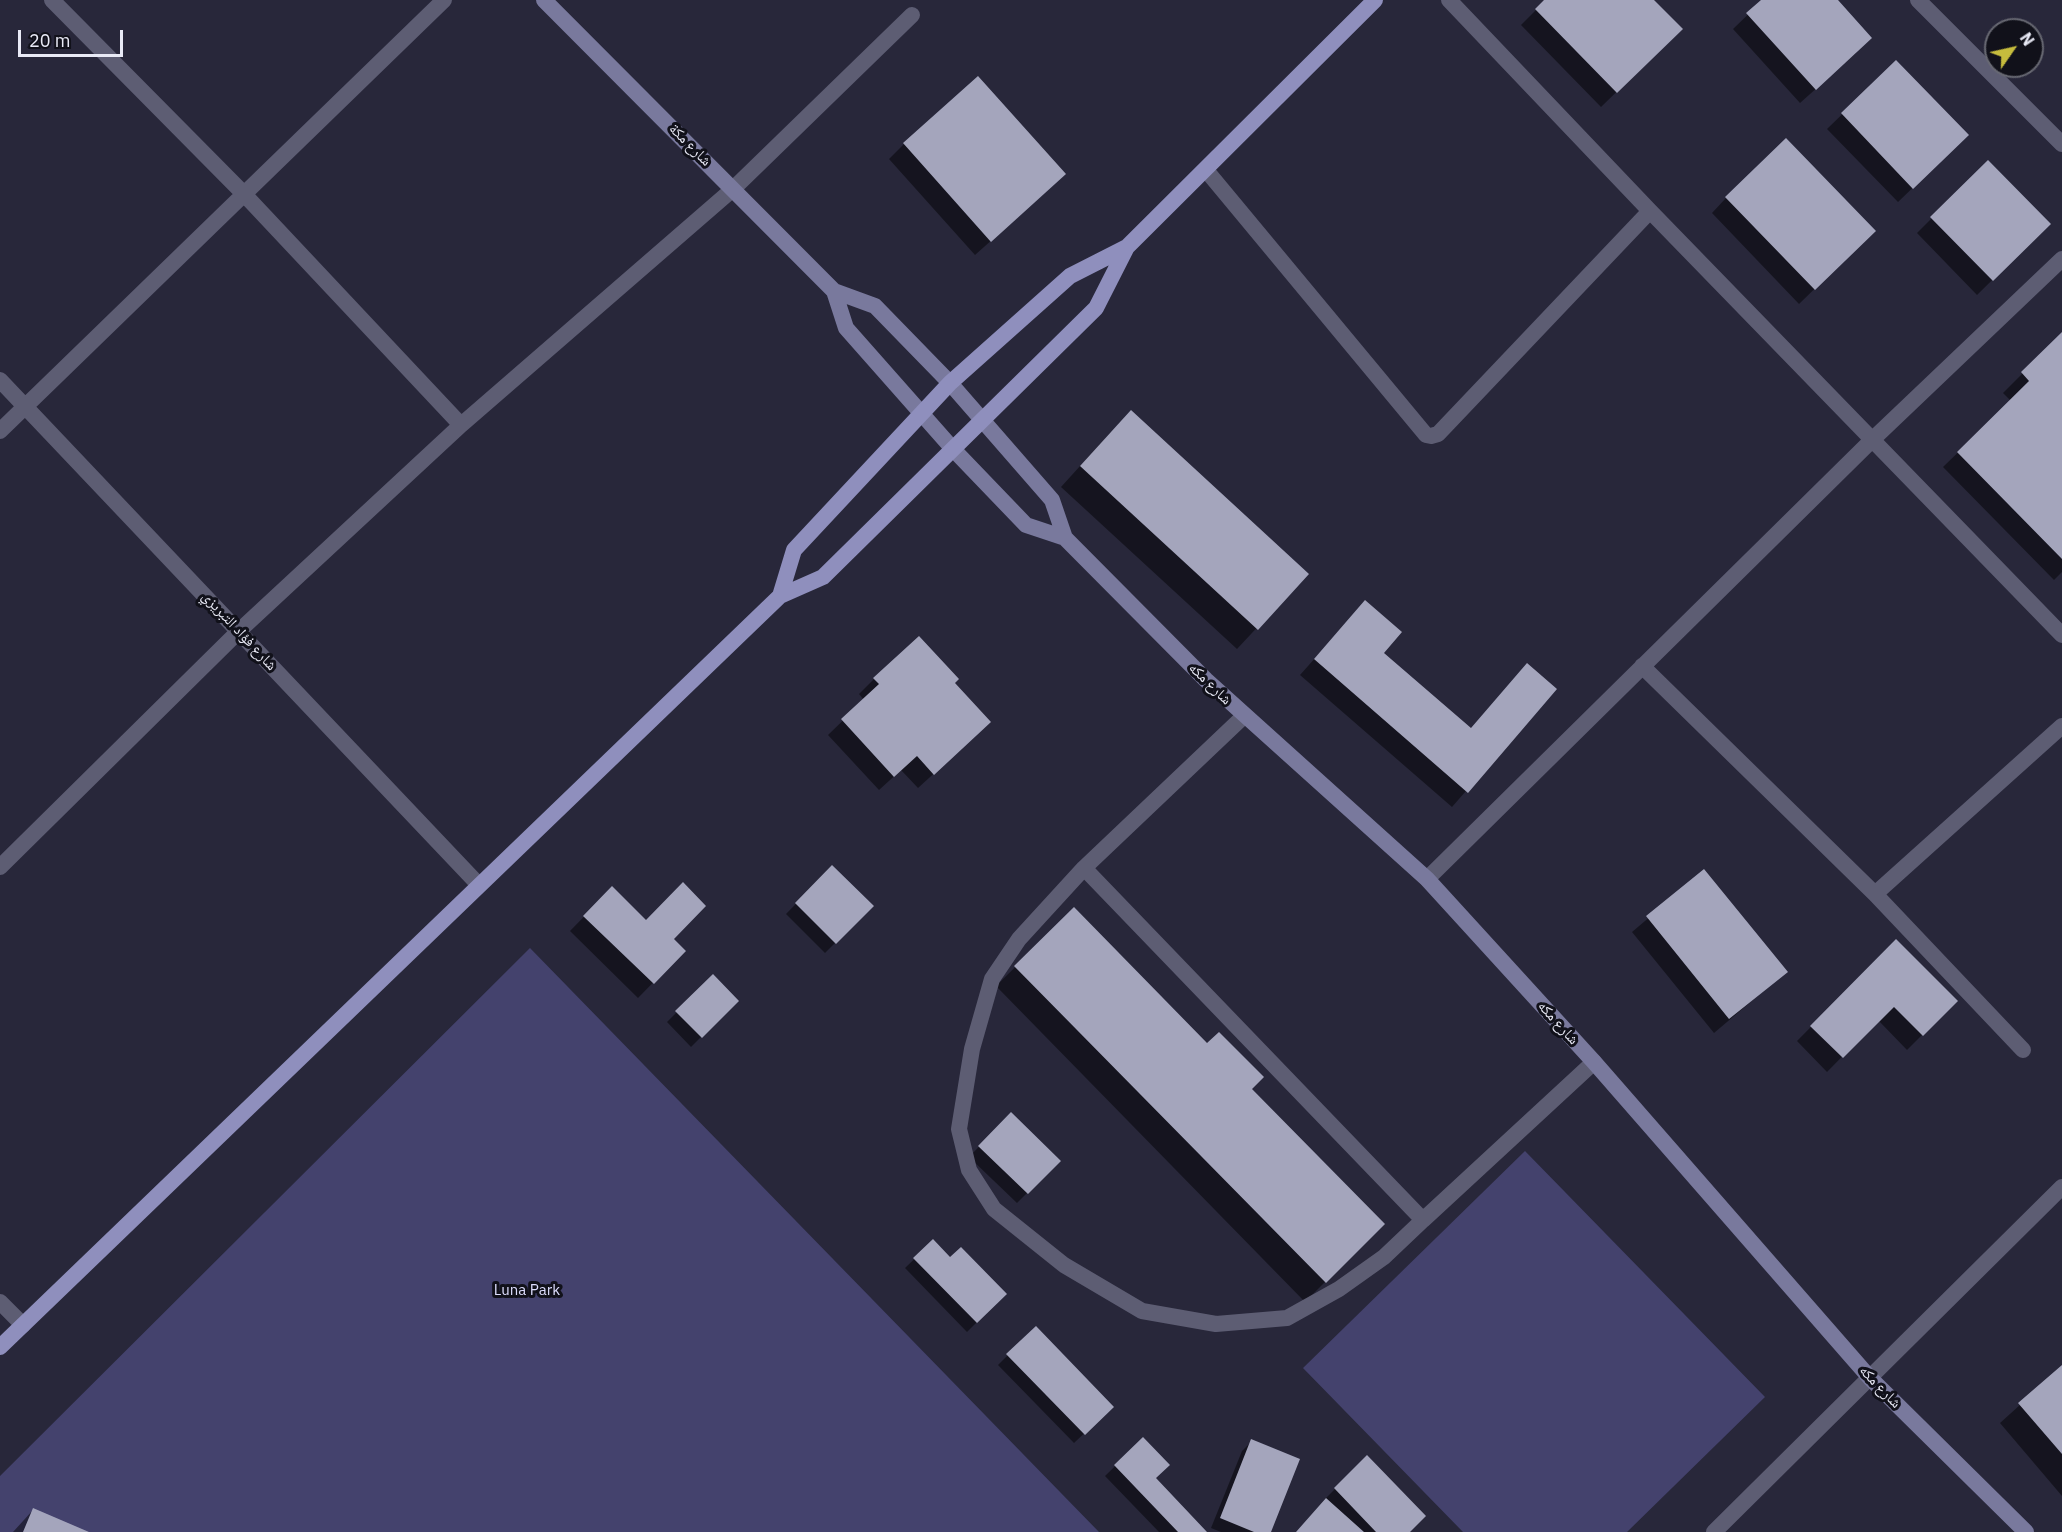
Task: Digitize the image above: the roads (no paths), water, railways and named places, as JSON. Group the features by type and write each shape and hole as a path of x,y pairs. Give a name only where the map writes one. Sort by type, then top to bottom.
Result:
{"main road":[{"name":"شارع مكة","path":"544,0 834,291"},
{"path":"780,596 794,550 921,412 950,383 1070,276 1127,247 1375,0"},
{"path":"0,1347 478,884 780,596 823,577 1096,308 1127,247"},
{"name":"شارع مكه","path":"834,291 875,306 982,418 1052,500 1065,538 1244,716 1427,879 1594,1062 1870,1378 2026,1532"},
{"name":"شارع مكه","path":"834,291 846,328 952,448 1026,525 1065,538"}],"street":[{"path":"52,0 243,193 461,425"},
{"path":"0,431 444,0"},
{"path":"1449,0 1650,212 2062,635"},
{"path":"1918,0 2062,144"},
{"path":"0,867 239,631 461,425 733,189 912,15"},
{"path":"1206,170 1426,435 1431,436 1438,434 1650,212"},
{"path":"1427,879 1872,440 2062,259"},
{"name":"شارع فؤاد التبريزي","path":"0,380 478,884"},
{"path":"1642,666 1875,894 2023,1050"},
{"path":"1244,716 1084,868 1019,939 992,979 972,1049 959,1129 969,1170 994,1209 1064,1265 1142,1311 1216,1324 1287,1318 1339,1289 1384,1257 1594,1062"},
{"path":"1875,894 2062,726"},
{"path":"1084,868 1423,1220"},
{"path":"1714,1532 2062,1186"},
{"path":"0,1302 23,1325"}],"park label":[{"name":"Luna Park","path":"527,1291"}]}
